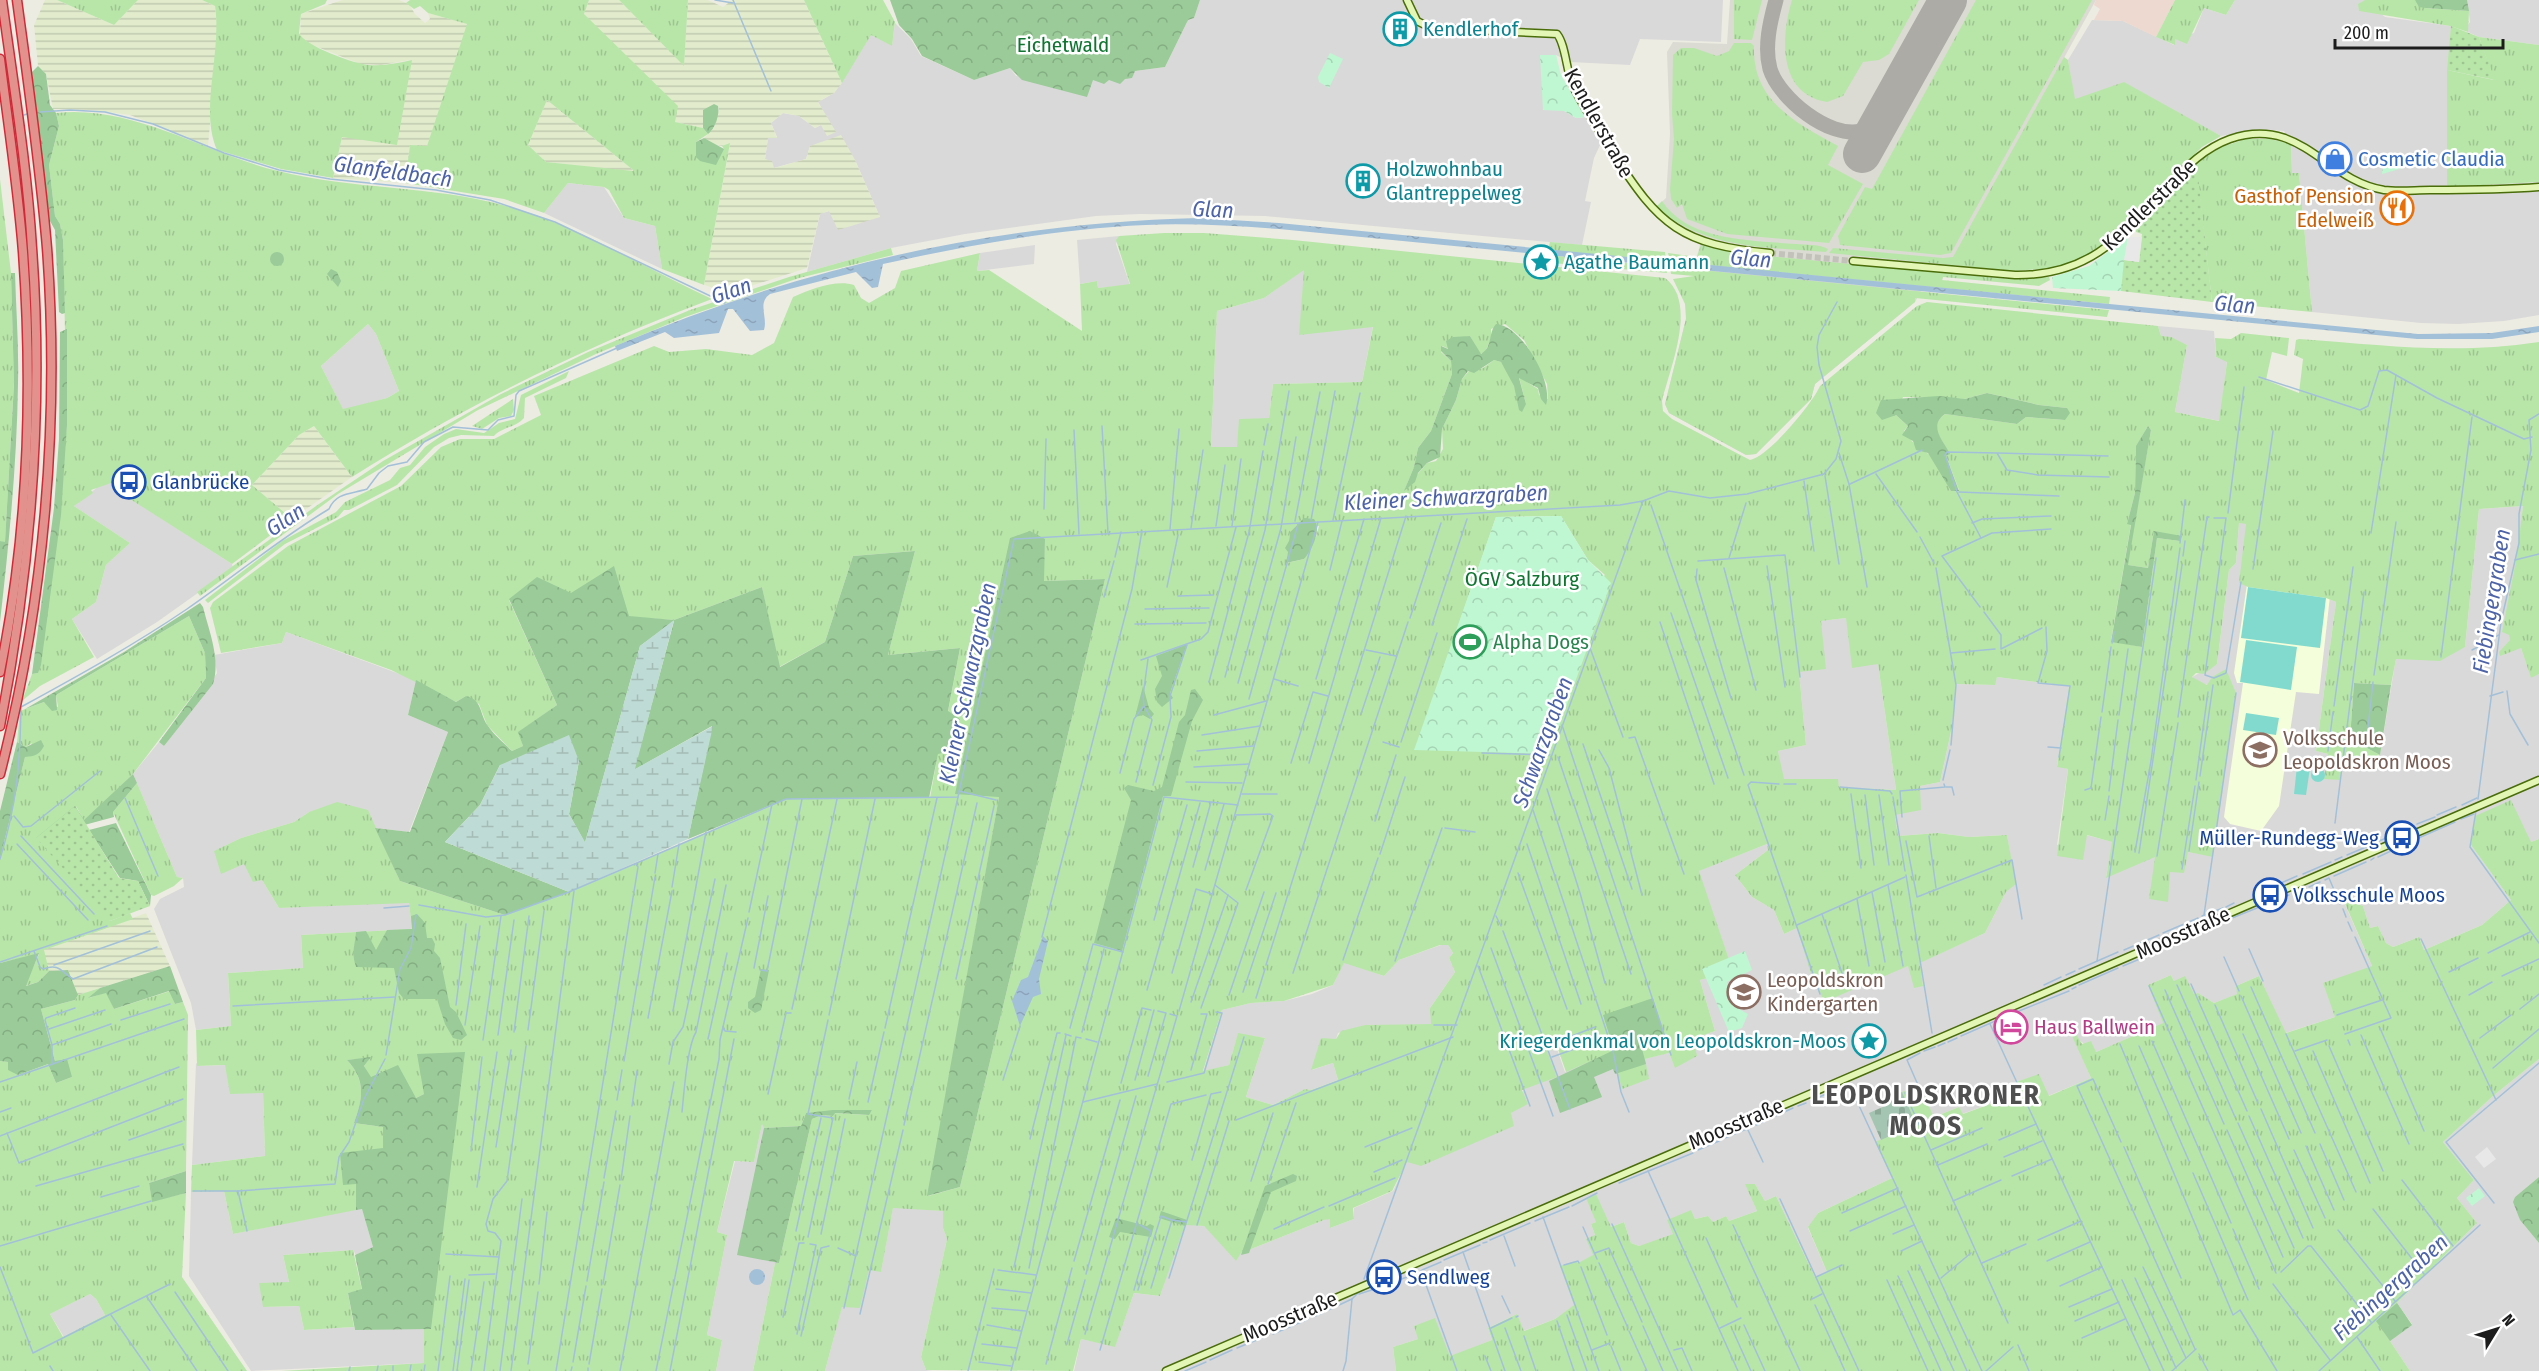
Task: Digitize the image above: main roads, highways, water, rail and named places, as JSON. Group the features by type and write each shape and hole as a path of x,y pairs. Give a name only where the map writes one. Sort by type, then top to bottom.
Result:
{"highway":[{"path":"0,726 28,548 36,441 37,369 36,307 27,188 2,0"},
{"path":"0,774 17,701 35,594 50,432 48,270 42,189 16,0"},
{"path":"0,59 23,252 27,369 20,535 0,672"}],"water":[{"path":"1199,218 1279,223 2418,334 2492,333 2539,326 2539,332 2492,339 2417,339 1279,229 1163,224 1046,234 948,250 883,264 878,287 872,288 856,272 770,294 763,306 764,330 750,331 733,309 728,309 719,333 674,338 665,332 617,351 615,346 756,293 901,254 1048,229"},
{"path":"1043,936 1048,941 1039,979 1041,994 1033,997 1020,1026 1012,1001 1021,980 1028,977"},
{"path":"757,1269 763,1271 765,1277 763,1283 757,1285 751,1283 749,1277 751,1271"}],"waterway":[{"path":"715,0 733,3"},
{"path":"733,0 771,91"},
{"name":"Glanfeldbach","path":"40,112 70,110 105,112 153,124 224,153 279,170 330,179 436,190 490,200 555,222 725,303"},
{"name":"Schwarzgraben","path":"1364,1279 1643,501 1669,491 1710,498 1747,494 1824,474 1836,459 1841,441 1819,365 1817,347 1819,335 1837,302"},
{"name":"Glan","path":"0,859 16,784 21,707 106,660 167,622 329,509 336,499 345,494 367,489 379,473 388,466 407,462 424,442 453,427 488,430 498,420 514,416 516,395 519,391 617,348"},
{"path":"2259,377 2360,410 2368,406 2379,371 2387,370 2437,398 2524,439 2532,437"},
{"path":"2371,533 2396,375"},
{"path":"2228,513 2244,387"},
{"path":"1225,677 1265,530 1289,391"},
{"path":"1311,520 1335,391"},
{"path":"1295,521 1320,392"},
{"path":"1333,520 1360,393"},
{"name":"Fiebingergraben","path":"2478,799 2501,622 2519,543 2519,514 2531,450 2529,420 2539,414"},
{"path":"2441,657 2472,417"},
{"path":"1264,445 1268,424"},
{"path":"1102,426 1108,533"},
{"path":"1170,529 1179,429"},
{"path":"1074,430 1079,534"},
{"path":"2253,569 2273,431"},
{"path":"1238,683 1281,528 1296,437"},
{"path":"1044,509 1046,439"},
{"path":"1191,528 1203,450"},
{"path":"1850,484 1922,450"},
{"path":"1209,682 1249,532 1263,451"},
{"path":"1981,538 1957,492 1945,455 1947,452 1997,453 2007,470 2038,475 2109,477"},
{"path":"1839,453 1849,484 1867,587"},
{"path":"1998,453 2108,456"},
{"path":"1232,526 1241,459"},
{"path":"1216,526 1225,465"},
{"path":"1876,474 1917,532"},
{"path":"1825,476 1839,564"},
{"path":"1804,481 1814,551"},
{"path":"1959,492 2059,496"},
{"path":"2180,543 2185,500"},
{"name":"Kleiner Schwarzgraben","path":"419,905 486,917 505,915 569,892 786,799 958,797 1014,539 1620,505 1643,501"},
{"path":"1729,558 1746,503"},
{"path":"1651,505 1744,775"},
{"path":"1266,965 1406,516"},
{"path":"1972,523 1982,519 2051,516"},
{"path":"2178,717 2207,517 2209,517"},
{"path":"1309,763 1381,518"},
{"path":"2214,518 2226,518 2205,675 2214,678 2226,673 2241,582"},
{"path":"1316,679 1364,519"},
{"path":"1432,625 1467,519"},
{"path":"1330,570 1342,521"},
{"path":"1179,1011 1318,522"},
{"path":"2374,675 2396,522"},
{"path":"1410,618 1441,523"},
{"path":"1249,699 1298,524"},
{"path":"1141,660 1201,639 1208,632 1236,527"},
{"path":"1980,607 1942,556 1992,533 2051,529"},
{"name":"Kleiner Schwarzgraben","path":"1042,937 1132,589 1142,531"},
{"path":"1115,557 1121,532"},
{"path":"1167,587 1178,535"},
{"path":"1920,537 1934,563"},
{"path":"2183,556 2185,541"},
{"path":"2135,852 2151,761 2180,548"},
{"path":"2515,560 2539,554"},
{"path":"1698,561 1785,555 1800,677"},
{"path":"2097,961 2156,558"},
{"path":"1104,597 1114,561"},
{"path":"2139,853 2182,565"},
{"path":"1767,566 1785,687"},
{"path":"2334,706 2353,567"},
{"path":"1724,568 1756,690"},
{"path":"1936,568 1956,685 1951,745"},
{"path":"1697,569 1696,580 1731,698"},
{"path":"2335,823 2364,592"},
{"path":"1178,596 1213,595"},
{"path":"1145,609 1209,608"},
{"path":"1984,612 2001,635 2001,649 2042,628"},
{"path":"1671,613 1728,778"},
{"path":"1293,973 1408,622"},
{"path":"1660,622 1714,784"},
{"path":"1135,624 1206,623"},
{"path":"2046,627 2047,651 2038,683 2070,686 2059,757"},
{"path":"2112,643 2114,632"},
{"path":"1401,742 1437,633"},
{"name":"Fiebingergraben","path":"2492,638 2499,635"},
{"path":"2472,650 2487,642"},
{"path":"1153,785 1171,717 1170,696 1187,645"},
{"path":"2102,712 2111,647"},
{"path":"1590,648 1623,737"},
{"path":"1951,653 1995,649"},
{"path":"2119,715 2128,649"},
{"path":"1366,650 1396,656"},
{"path":"1361,714 1380,657"},
{"path":"1136,782 1152,720 1144,706 1143,696 1148,659"},
{"path":"1274,679 1298,686"},
{"path":"2366,745 2373,682"},
{"path":"2200,776 2213,685"},
{"path":"2507,691 2510,714 2528,745"},
{"path":"1291,763 1313,692 1328,696"},
{"path":"2196,780 2208,692"},
{"path":"2490,696 2503,692"},
{"path":"2204,915 2236,693"},
{"path":"1214,715 1266,701"},
{"path":"1120,773 1134,719 1143,707"},
{"path":"2328,751 2333,712"},
{"path":"2085,790 2091,788 2101,717"},
{"path":"2109,791 2118,720"},
{"path":"2157,856 2178,723"},
{"path":"1562,725 1671,1055"},
{"path":"1202,735 1260,726"},
{"path":"1629,738 1635,737 1684,874"},
{"path":"1383,742 1399,747"},
{"path":"1583,744 1632,889"},
{"path":"1197,751 1253,746"},
{"path":"2048,747 2061,748"},
{"path":"1599,750 1609,768 1642,895"},
{"path":"1943,780 1950,750"},
{"path":"1482,753 1550,755"},
{"path":"1375,821 1396,755"},
{"path":"1558,757 1631,974"},
{"path":"1194,767 1249,764"},
{"path":"14,816 23,827 31,826 100,771"},
{"path":"1380,854 1405,777"},
{"path":"1186,782 1242,783"},
{"path":"1779,784 1751,782 1748,785 1820,994"},
{"path":"2189,851 2199,782"},
{"path":"1784,784 1796,784"},
{"path":"1902,817 1900,791 1945,787 1944,784"},
{"path":"2182,869 2195,786"},
{"path":"1840,787 1890,791 1892,794"},
{"path":"1946,787 1952,787 1954,795"},
{"path":"1547,789 1580,893 1605,983"},
{"path":"959,791 996,800"},
{"path":"1242,794 1277,794"},
{"path":"1851,794 1861,868"},
{"path":"1865,795 1874,865"},
{"path":"1879,795 1889,865"},
{"path":"2105,820 2109,796"},
{"path":"844,1308 958,797"},
{"path":"1011,1371 1164,797 1238,805"},
{"path":"1893,797 1905,871"},
{"path":"125,798 158,876"},
{"path":"885,1028 937,798"},
{"path":"2462,805 2477,798"},
{"path":"761,970 767,971 802,799"},
{"path":"792,1009 837,799"},
{"path":"829,1015 875,799"},
{"path":"1193,867 1211,802"},
{"path":"904,1125 977,803"},
{"path":"1147,990 1200,803"},
{"path":"749,912 772,804"},
{"path":"1205,870 1224,804"},
{"path":"1154,920 1187,805"},
{"path":"956,979 994,806"},
{"path":"2437,815 2456,807"},
{"path":"1533,810 1613,1051 1621,1092 1629,1112"},
{"name":"Fiebingergraben","path":"2476,811 2470,847 2539,943"},
{"path":"1236,815 1270,814 1273,816 1246,890"},
{"path":"2461,819 2474,814"},
{"path":"2417,824 2435,817"},
{"path":"2414,840 2455,822"},
{"path":"1395,961 1442,828"},
{"path":"1445,828 1475,832"},
{"path":"673,1011 706,832"},
{"path":"21,836 94,914"},
{"path":"1929,836 1936,888"},
{"path":"2374,843 2384,839"},
{"path":"1906,841 1917,897 2012,860 2022,919"},
{"path":"17,844 88,920"},
{"path":"672,887 679,844"},
{"path":"1527,844 1581,1004"},
{"path":"2378,857 2406,844"},
{"path":"2347,855 2366,847"},
{"path":"655,873 658,854"},
{"path":"2335,860 2342,857"},
{"path":"1343,960 1378,858"},
{"path":"2303,874 2331,862"},
{"path":"2334,876 2366,862"},
{"path":"556,1371 638,867 636,864"},
{"path":"1518,873 1567,1009"},
{"path":"1906,875 1932,1033"},
{"path":"2281,883 2297,876"},
{"path":"624,1061 655,877"},
{"path":"1797,925 1905,877"},
{"path":"2325,880 2329,878 2340,904"},
{"path":"669,1064 673,1042 683,1027 715,879"},
{"path":"2309,887 2320,882"},
{"path":"682,1112 688,1059 696,1032 726,885"},
{"path":"1201,1008 1238,903 1215,885"},
{"path":"1888,885 1903,966"},
{"path":"2264,890 2277,885"},
{"path":"1172,973 1196,889 1212,894"},
{"path":"2294,893 2304,889"},
{"path":"511,1371 574,891"},
{"path":"648,1018 672,891"},
{"path":"1229,995 1264,892"},
{"path":"1872,892 1885,962"},
{"path":"1243,992 1276,893"},
{"path":"1191,1002 1228,895"},
{"path":"2266,905 2289,895"},
{"path":"754,968 768,896"},
{"path":"1857,899 1869,966"},
{"path":"2226,907 2234,903"},
{"name":"Kleiner Schwarzgraben","path":"384,908 409,906"},
{"path":"2227,920 2262,906"},
{"path":"2202,916 2223,908"},
{"path":"2343,909 2346,917"},
{"path":"528,1030 544,911"},
{"path":"1822,914 1844,979"},
{"path":"386,1055 400,969 411,948 416,915"},
{"path":"483,1040 501,916"},
{"path":"514,1032 529,916"},
{"path":"1496,916 1501,926"},
{"path":"656,1371 719,1059 720,1040 748,918"},
{"path":"2163,933 2198,918"},
{"path":"498,1035 514,920"},
{"path":"2348,922 2352,931"},
{"path":"456,1005 466,924"},
{"path":"2210,928 2217,925"},
{"path":"0,962 107,926"},
{"path":"465,1025 480,926"},
{"path":"2194,935 2207,929"},
{"path":"54,965 150,931"},
{"path":"1503,931 1570,1109"},
{"path":"2488,953 2530,932"},
{"path":"2124,950 2159,935"},
{"path":"2345,1034 2391,1018 2355,937"},
{"path":"2153,953 2189,938"},
{"path":"2421,939 2496,1100"},
{"path":"1070,1028 1093,944 1123,952"},
{"path":"34,951 40,967 60,969 73,979 157,947"},
{"path":"1491,948 1553,1116"},
{"path":"1082,1032 1104,949"},
{"path":"2249,949 2263,981"},
{"path":"2079,969 2118,952"},
{"path":"708,1039 727,953"},
{"path":"2123,966 2147,956"},
{"path":"2224,957 2239,991"},
{"path":"2449,972 2478,958"},
{"path":"2502,976 2539,959"},
{"path":"1478,966 1530,1106"},
{"path":"2079,985 2118,968"},
{"path":"1256,998 1265,969"},
{"path":"2066,975 2075,971"},
{"path":"2044,985 2061,977"},
{"path":"2469,995 2492,982"},
{"path":"2191,984 2247,1111"},
{"path":"2177,985 2235,1117"},
{"path":"2149,986 2276,1273"},
{"path":"2072,989 2076,987"},
{"path":"2251,987 2315,1133"},
{"path":"2165,990 2224,1124"},
{"path":"2014,1013 2069,991"},
{"path":"2520,1009 2539,994"},
{"path":"2241,996 2301,1133"},
{"path":"233,1006 395,997"},
{"path":"2337,1015 2382,1000"},
{"path":"121,1020 170,1004"},
{"path":"2215,1005 2258,1103"},
{"path":"52,1063 52,1045 45,1020 75,1008"},
{"path":"1121,1083 1142,1008 1151,1010"},
{"path":"49,1029 105,1010"},
{"path":"1135,1080 1154,1010"},
{"path":"1148,1076 1166,1013 1158,1011"},
{"path":"1167,1082 1204,1073 1222,1013 1216,1012"},
{"path":"768,1094 786,1013 791,1013"},
{"path":"1085,1334 1177,1016 1170,1014"},
{"path":"1191,1070 1207,1014 1201,1014"},
{"path":"1961,1036 2009,1015"},
{"path":"2480,1038 2511,1015"},
{"path":"0,1082 184,1019"},
{"path":"808,1237 833,1118 808,1114 828,1020"},
{"path":"52,1045 111,1024"},
{"path":"1990,1024 2150,1371"},
{"path":"1434,1025 1457,1025"},
{"name":"Kleiner Schwarzgraben","path":"1003,1080 1020,1026"},
{"path":"723,1027 725,1031 736,1032"},
{"path":"1546,1046 1595,1027"},
{"path":"2380,1028 2424,1131"},
{"path":"2493,1068 2539,1029"},
{"path":"868,1102 884,1032"},
{"path":"1030,1139 1057,1033 1060,1033"},
{"path":"1065,1034 1071,1036"},
{"path":"2243,1034 2289,1139"},
{"path":"2286,1034 2356,1192"},
{"path":"1014,1267 1066,1035"},
{"path":"2361,1035 2409,1144"},
{"path":"1029,1268 1076,1037 1081,1038"},
{"path":"1169,1278 1244,1037"},
{"name":"Schwarzgraben","path":"1236,1120 1453,1037"},
{"path":"1948,1042 1957,1038"},
{"path":"670,1371 734,1039"},
{"path":"1086,1039 1097,1042"},
{"path":"1552,1057 1599,1040"},
{"path":"2295,1051 2327,1040"},
{"path":"2348,1040 2350,1045"},
{"path":"2152,1041 2231,1223"},
{"path":"1938,1046 1945,1043"},
{"path":"2120,1044 2233,1315 2240,1310 2277,1371"},
{"path":"484,1371 501,1241 495,1233 488,1231 486,1224 493,1199 507,1181 526,1046"},
{"path":"2139,1046 2189,1161"},
{"path":"2329,1046 2383,1171"},
{"path":"1924,1051 1935,1047"},
{"path":"496,1147 511,1050"},
{"path":"2313,1051 2370,1183"},
{"path":"477,1187 497,1052"},
{"path":"1920,1053 1907,1060 1918,1085 1905,1093 2008,1323"},
{"path":"471,1151 482,1057"},
{"path":"193,1191 238,1191 335,1184 339,1157 349,1142 364,1099 385,1059"},
{"path":"849,1099 857,1062"},
{"name":"Fiebingergraben","path":"2494,1203 2446,1142 2539,1063"},
{"path":"0,1136 179,1067"},
{"path":"617,1100 622,1070"},
{"path":"632,1106 637,1071"},
{"path":"2121,1142 2093,1079 2077,1086 2195,1349"},
{"path":"620,1371 674,1082"},
{"path":"1083,1102 1157,1084"},
{"path":"1849,1084 1982,1371"},
{"path":"1812,1100 1843,1087"},
{"path":"1192,1160 1211,1094 1221,1092"},
{"path":"1100,1350 1171,1104 1206,1095"},
{"path":"1086,1274 1136,1096"},
{"path":"7,1133 19,1163 183,1099"},
{"path":"1074,1261 1120,1100"},
{"path":"1268,1184 1296,1103"},
{"path":"1798,1106 1806,1103"},
{"path":"0,1112 11,1108"},
{"path":"1771,1118 1793,1108"},
{"path":"2261,1109 2313,1228"},
{"path":"604,1178 616,1111"},
{"path":"1251,1181 1273,1113"},
{"path":"621,1180 630,1116"},
{"path":"2249,1116 2303,1238"},
{"path":"796,1231 821,1118"},
{"path":"821,1234 845,1119"},
{"path":"129,1140 182,1121"},
{"path":"1197,1225 1229,1121"},
{"path":"1756,1125 1765,1121"},
{"path":"2238,1123 2294,1248"},
{"path":"1999,1140 2036,1124"},
{"path":"1365,1147 1412,1128"},
{"path":"1747,1128 1763,1162"},
{"path":"1725,1138 1749,1128"},
{"path":"1931,1150 1982,1128"},
{"path":"860,1314 903,1130"},
{"path":"2227,1130 2283,1257"},
{"path":"1698,1150 1719,1141"},
{"path":"2004,1157 2042,1141"},
{"path":"36,1186 183,1144"},
{"path":"1938,1165 1987,1144"},
{"path":"2320,1144 2344,1200"},
{"path":"2306,1146 2334,1210"},
{"path":"2124,1147 2181,1278"},
{"path":"2294,1150 2325,1218"},
{"path":"1619,1183 1693,1153"},
{"path":"2012,1176 2052,1159"},
{"path":"1374,1172 1402,1160"},
{"path":"1648,1171 1738,1371"},
{"path":"2193,1173 2248,1300"},
{"path":"1329,1206 1395,1178"},
{"path":"1953,1201 2001,1180"},
{"path":"2402,1180 2453,1246"},
{"path":"587,1281 604,1182"},
{"path":"603,1284 620,1185"},
{"path":"101,1197 139,1186"},
{"path":"1842,1213 1898,1188"},
{"path":"238,1191 247,1231"},
{"path":"1572,1206 1597,1193"},
{"path":"500,1371 522,1199"},
{"path":"1780,1199 1859,1371"},
{"path":"0,1246 151,1201"},
{"path":"1850,1231 1906,1206"},
{"path":"1274,1229 1324,1207"},
{"path":"1535,1221 1569,1207"},
{"path":"2373,1209 2424,1274"},
{"path":"539,1284 547,1212"},
{"path":"1138,1290 1161,1216 1172,1220"},
{"path":"1543,1217 1599,1371"},
{"path":"1151,1288 1172,1220 1186,1222"},
{"path":"2038,1240 2081,1221"},
{"path":"1490,1240 1530,1223"},
{"path":"1612,1224 1678,1371"},
{"path":"1134,1290 1151,1231 1140,1225"},
{"path":"1733,1225 1800,1371"},
{"path":"1893,1234 1914,1225"},
{"name":"Fiebingergraben","path":"2319,1371 2480,1225"},
{"path":"1583,1227 1597,1259"},
{"path":"2233,1229 2259,1289"},
{"path":"2338,1230 2395,1301"},
{"path":"1504,1236 1515,1266"},
{"path":"1706,1238 1737,1307"},
{"path":"1901,1251 1922,1241"},
{"path":"1483,1243 1487,1242"},
{"path":"2047,1261 2090,1242"},
{"path":"783,1317 799,1243 804,1243"},
{"path":"797,1334 816,1245 810,1244"},
{"path":"1982,1263 2026,1244"},
{"path":"1444,1260 1480,1245"},
{"path":"801,1336 821,1248 829,1246"},
{"path":"2281,1272 2308,1246 2311,1246 2371,1322"},
{"path":"838,1248 856,1256"},
{"path":"1595,1253 1609,1248 1642,1322"},
{"path":"1463,1252 1505,1371"},
{"path":"1941,1278 1971,1253"},
{"path":"446,1254 499,1257"},
{"path":"1564,1265 1578,1261 1579,1263"},
{"path":"1422,1270 1441,1262"},
{"path":"1599,1263 1628,1328"},
{"path":"1816,1277 1842,1265"},
{"path":"1919,1265 1967,1371"},
{"path":"0,1267 33,1353 170,1284"},
{"path":"1581,1267 1607,1335"},
{"path":"2060,1286 2102,1267"},
{"path":"2143,1267 2186,1358"},
{"path":"1046,1364 1072,1268"},
{"path":"968,1371 994,1269"},
{"path":"998,1270 1036,1275"},
{"path":"1421,1271 1457,1371"},
{"path":"1908,1271 1954,1371"},
{"path":"469,1275 495,1274"},
{"path":"438,1371 450,1276"},
{"path":"1898,1276 1941,1371"},
{"path":"1382,1286 1407,1277"},
{"path":"2135,1278 2176,1368"},
{"path":"453,1371 465,1279"},
{"path":"457,1371 469,1280"},
{"path":"1067,1344 1085,1280"},
{"path":"1887,1280 1928,1371"},
{"path":"2122,1280 2164,1371"},
{"path":"471,1371 484,1282"},
{"path":"2273,1284 2330,1360"},
{"path":"573,1362 586,1286"},
{"path":"1359,1294 1378,1288"},
{"path":"589,1364 602,1289"},
{"path":"996,1289 1031,1293"},
{"path":"2069,1307 2112,1289"},
{"name":"Schwarzgraben","path":"1343,1371 1352,1299 1360,1291"},
{"path":"175,1292 228,1371"},
{"path":"528,1364 538,1292"},
{"path":"1812,1299 1822,1294"},
{"path":"1502,1296 1510,1313"},
{"path":"147,1297 197,1371"},
{"path":"1326,1311 1352,1299"},
{"path":"2075,1321 2119,1302"},
{"path":"1815,1305 1845,1371"},
{"path":"992,1308 1026,1311"},
{"path":"1313,1317 1322,1313"},
{"path":"111,1315 150,1371"},
{"path":"1567,1315 1587,1371"},
{"path":"1491,1328 1512,1318"},
{"path":"1720,1328 1741,1318"},
{"path":"1273,1334 1308,1319"},
{"path":"2082,1338 2125,1319"},
{"path":"1557,1321 1574,1371"},
{"path":"987,1325 1021,1331"},
{"path":"1744,1325 1765,1371"},
{"path":"1643,1326 1663,1371"},
{"path":"1505,1328 1521,1371"},
{"path":"1629,1331 1647,1371"},
{"path":"1733,1331 1751,1371"},
{"path":"1237,1348 1269,1335"},
{"path":"1524,1336 1536,1371"},
{"path":"2357,1337 2380,1371"},
{"path":"1592,1350 1610,1343"},
{"path":"982,1344 1017,1348"},
{"path":"2018,1345 2029,1371"},
{"path":"1611,1346 1621,1371"},
{"path":"1986,1371 2013,1347"},
{"path":"1674,1350 1682,1348 1692,1371"},
{"path":"2172,1371 2196,1349"},
{"path":"1210,1360 1232,1350"},
{"path":"2199,1354 2208,1371"},
{"path":"1485,1356 1491,1371"},
{"path":"979,1362 1011,1366"},
{"path":"1185,1371 1206,1362"},
{"path":"410,1371 411,1365"},
{"path":"424,1371 425,1365"},
{"path":"50,1366 53,1371"},
{"path":"377,1371 378,1366"},
{"path":"393,1366 393,1371"},
{"path":"349,1371 350,1367"},
{"path":"571,1371 572,1367"}],"tunnel":[{"path":"1770,253 1853,261"}],"place":[{"name":"Kendlerhof","path":"1400,29"},
{"name":"Cosmetic Claudia","path":"2335,159"},
{"name":"Holzwohnbau Glantreppelweg","path":"1363,181"},
{"name":"Gasthof Pension Edelweiß","path":"2397,208"},
{"name":"Agathe Baumann","path":"1541,262"},
{"name":"Glanbrücke","path":"129,482"},
{"name":"Alpha Dogs","path":"1470,642"},
{"name":"Volksschule Leopoldskron Moos","path":"2260,750"},
{"name":"Müller-Rundegg-Weg","path":"2402,838"},
{"name":"Volksschule Moos","path":"2270,895"},
{"name":"Leopoldskron Kindergarten","path":"1744,992"},
{"name":"Haus Ballwein","path":"2011,1027"},
{"name":"Kriegerdenkmal von Leopoldskron-Moos","path":"1869,1041"},
{"name":"Sendlweg","path":"1384,1277"}],"district":[{"name":"LEOPOLDSKRONER MOOS","path":"1926,1110"}],"park label":[{"name":"Eichetwald","path":"1063,45"},
{"name":"ÖGV Salzburg","path":"1522,579"}]}
